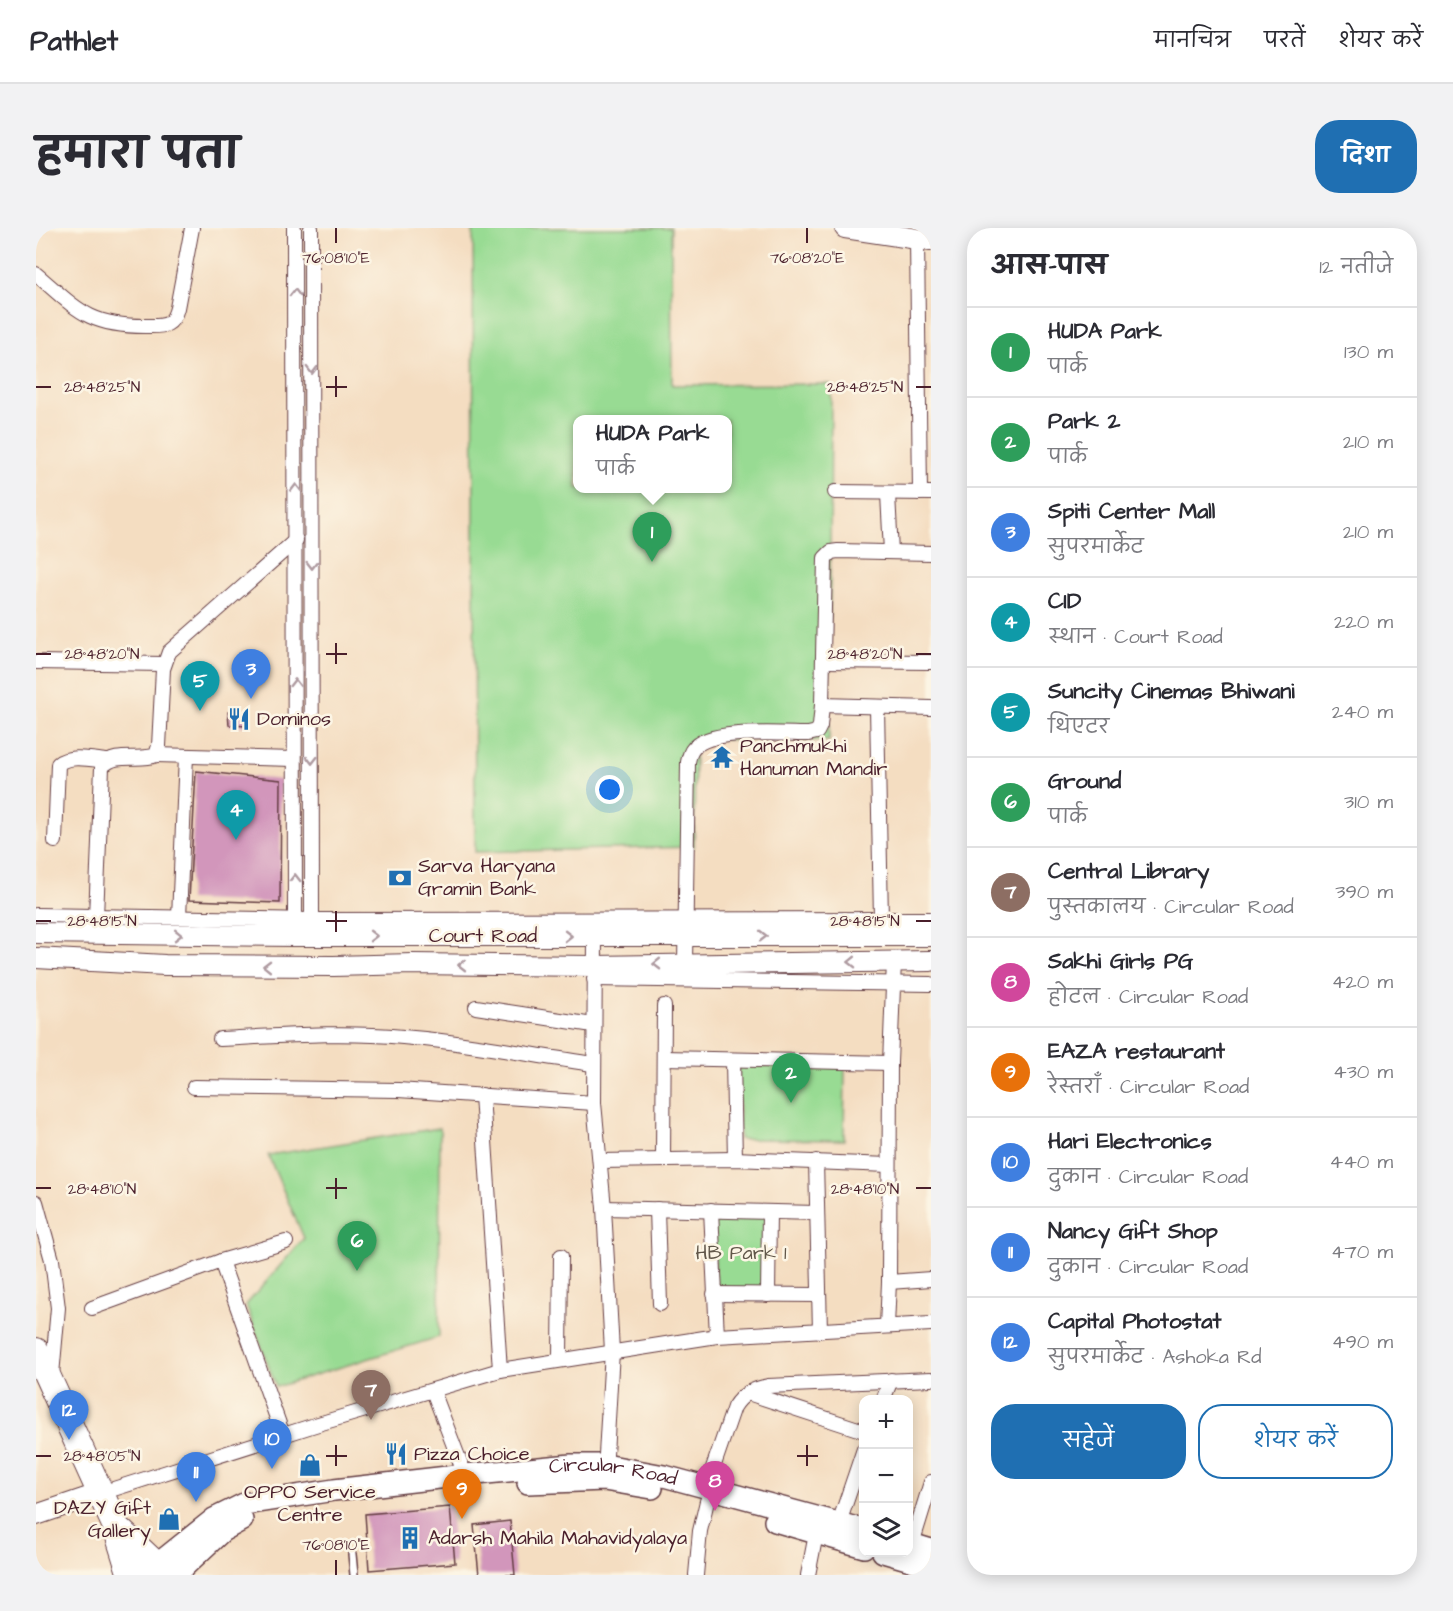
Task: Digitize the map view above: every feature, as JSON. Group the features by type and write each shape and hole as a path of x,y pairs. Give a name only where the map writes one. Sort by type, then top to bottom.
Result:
{"highway":[{"path":"36,1351 116,1527 153,1571"}],"main road":[{"name":"Circular Road","path":"153,1571 214,1519 244,1504 334,1490 571,1465 605,1473"},
{"path":"153,1571 234,1523 268,1512 605,1473 667,1490 707,1494 859,1529"},
{"path":"707,1494 816,1534 859,1546"},
{"path":"900,1557 931,1566"}],"street":[{"path":"36,274 81,312 101,322 124,326 169,324 175,317 192,228"},
{"path":"294,228 296,540 294,759 304,928"},
{"path":"304,928 311,228"},
{"path":"835,492 925,493 924,240 895,232 845,228"},
{"path":"888,494 891,552"},
{"path":"156,755 159,746 164,664 173,647 296,540"},
{"path":"684,964 688,762 692,749 704,741 730,734 813,734 820,729 825,558 831,552 838,551 931,553"},
{"path":"823,661 931,662"},
{"path":"36,662 164,664"},
{"path":"822,705 931,708"},
{"path":"877,707 881,919"},
{"path":"55,841 58,764 61,761 70,759 108,761 149,758 156,755 294,759"},
{"path":"179,917 186,756"},
{"path":"96,916 101,771 108,761"},
{"path":"36,915 179,917 304,928 684,928 881,919 931,919"},
{"name":"Court Road","path":"36,933 304,928 595,936 684,928 931,936"},
{"path":"595,936 594,1103 604,1208 612,1351 605,1473"},
{"path":"36,958 165,965 594,973 931,984"},
{"path":"887,1326 890,1282 890,1063 894,961"},
{"path":"594,973 684,964 931,961"},
{"path":"663,1159 664,1006"},
{"path":"476,1007 593,1025"},
{"path":"220,1039 294,1035 386,1035 593,1064"},
{"path":"664,1058 890,1063"},
{"path":"733,1060 735,1159"},
{"path":"194,1087 398,1090 594,1103"},
{"path":"483,1095 500,1370"},
{"path":"600,1161 735,1159 890,1165"},
{"path":"816,1161 820,1331"},
{"path":"36,1202 52,1260 58,1308 51,1383"},
{"path":"604,1208 817,1214"},
{"path":"657,1209 660,1304"},
{"path":"711,1210 717,1336"},
{"path":"768,1295 769,1212"},
{"path":"92,1308 221,1261 286,1242"},
{"path":"560,1359 561,1256"},
{"path":"221,1261 283,1435"},
{"path":"890,1282 931,1280"},
{"path":"714,1294 818,1295"},
{"path":"36,1515 283,1435 500,1370 717,1336 931,1324"},
{"path":"696,1575 700,1531 707,1494 734,1407 739,1399 768,1386 931,1379"},
{"path":"885,1395 891,1380"},
{"path":"433,1391 465,1475"},
{"path":"748,1393 859,1429"},
{"path":"839,1523 859,1464"},
{"path":"917,1546 931,1482"},
{"path":"808,1575 816,1534"}],"lane":[{"path":"352,1554 354,1575"}],"green space":[{"path":"473,228 671,228 672,385 831,384 829,741 695,739 694,847 475,852"},
{"path":"738,1066 845,1066 844,1140 739,1139"},
{"path":"440,1128 439,1337 276,1387 246,1305 304,1238 268,1155"},
{"name":"HB Park 1","path":"713,1212 767,1214 766,1292 716,1291"}],"building":[{"name":"Dominos","path":"228,712 250,712 247,726 229,725"},
{"path":"196,771 281,780 280,903 189,900"},
{"name":"Adarsh Mahila Mahavidyalaya","path":"450,1507 455,1563 369,1570 365,1514"},
{"path":"510,1521 515,1575 479,1575 474,1525"}],"place":[{"name":"HUDA Park","path":"652,562"},
{"name":"Spiti Center Mall","path":"251,699"},
{"name":"Suncity Cinemas Bhiwani","path":"200,711"},
{"name":"Dominos","path":"239,719"},
{"name":"Panchmukhi Hanuman Mandir","path":"722,757"},
{"name":"CID","path":"236,840"},
{"name":"Sarva Haryana Gramin Bank","path":"400,878"},
{"name":"Park 2","path":"791,1103"},
{"name":"Ground","path":"357,1271"},
{"name":"Central Library","path":"371,1420"},
{"name":"Capital Photostat","path":"69,1440"},
{"name":"Pizza Choice","path":"396,1454"},
{"name":"OPPO Service Centre","path":"310,1465"},
{"name":"Hari Electronics","path":"272,1469"},
{"name":"Nancy Gift Shop","path":"196,1502"},
{"name":"Sakhi Girls PG","path":"715,1511"},
{"name":"DAZY Gift Gallery","path":"169,1519"},
{"name":"EAZA restaurant","path":"462,1519"},
{"name":"Adarsh Mahila Mahavidyalaya","path":"410,1538"}]}
